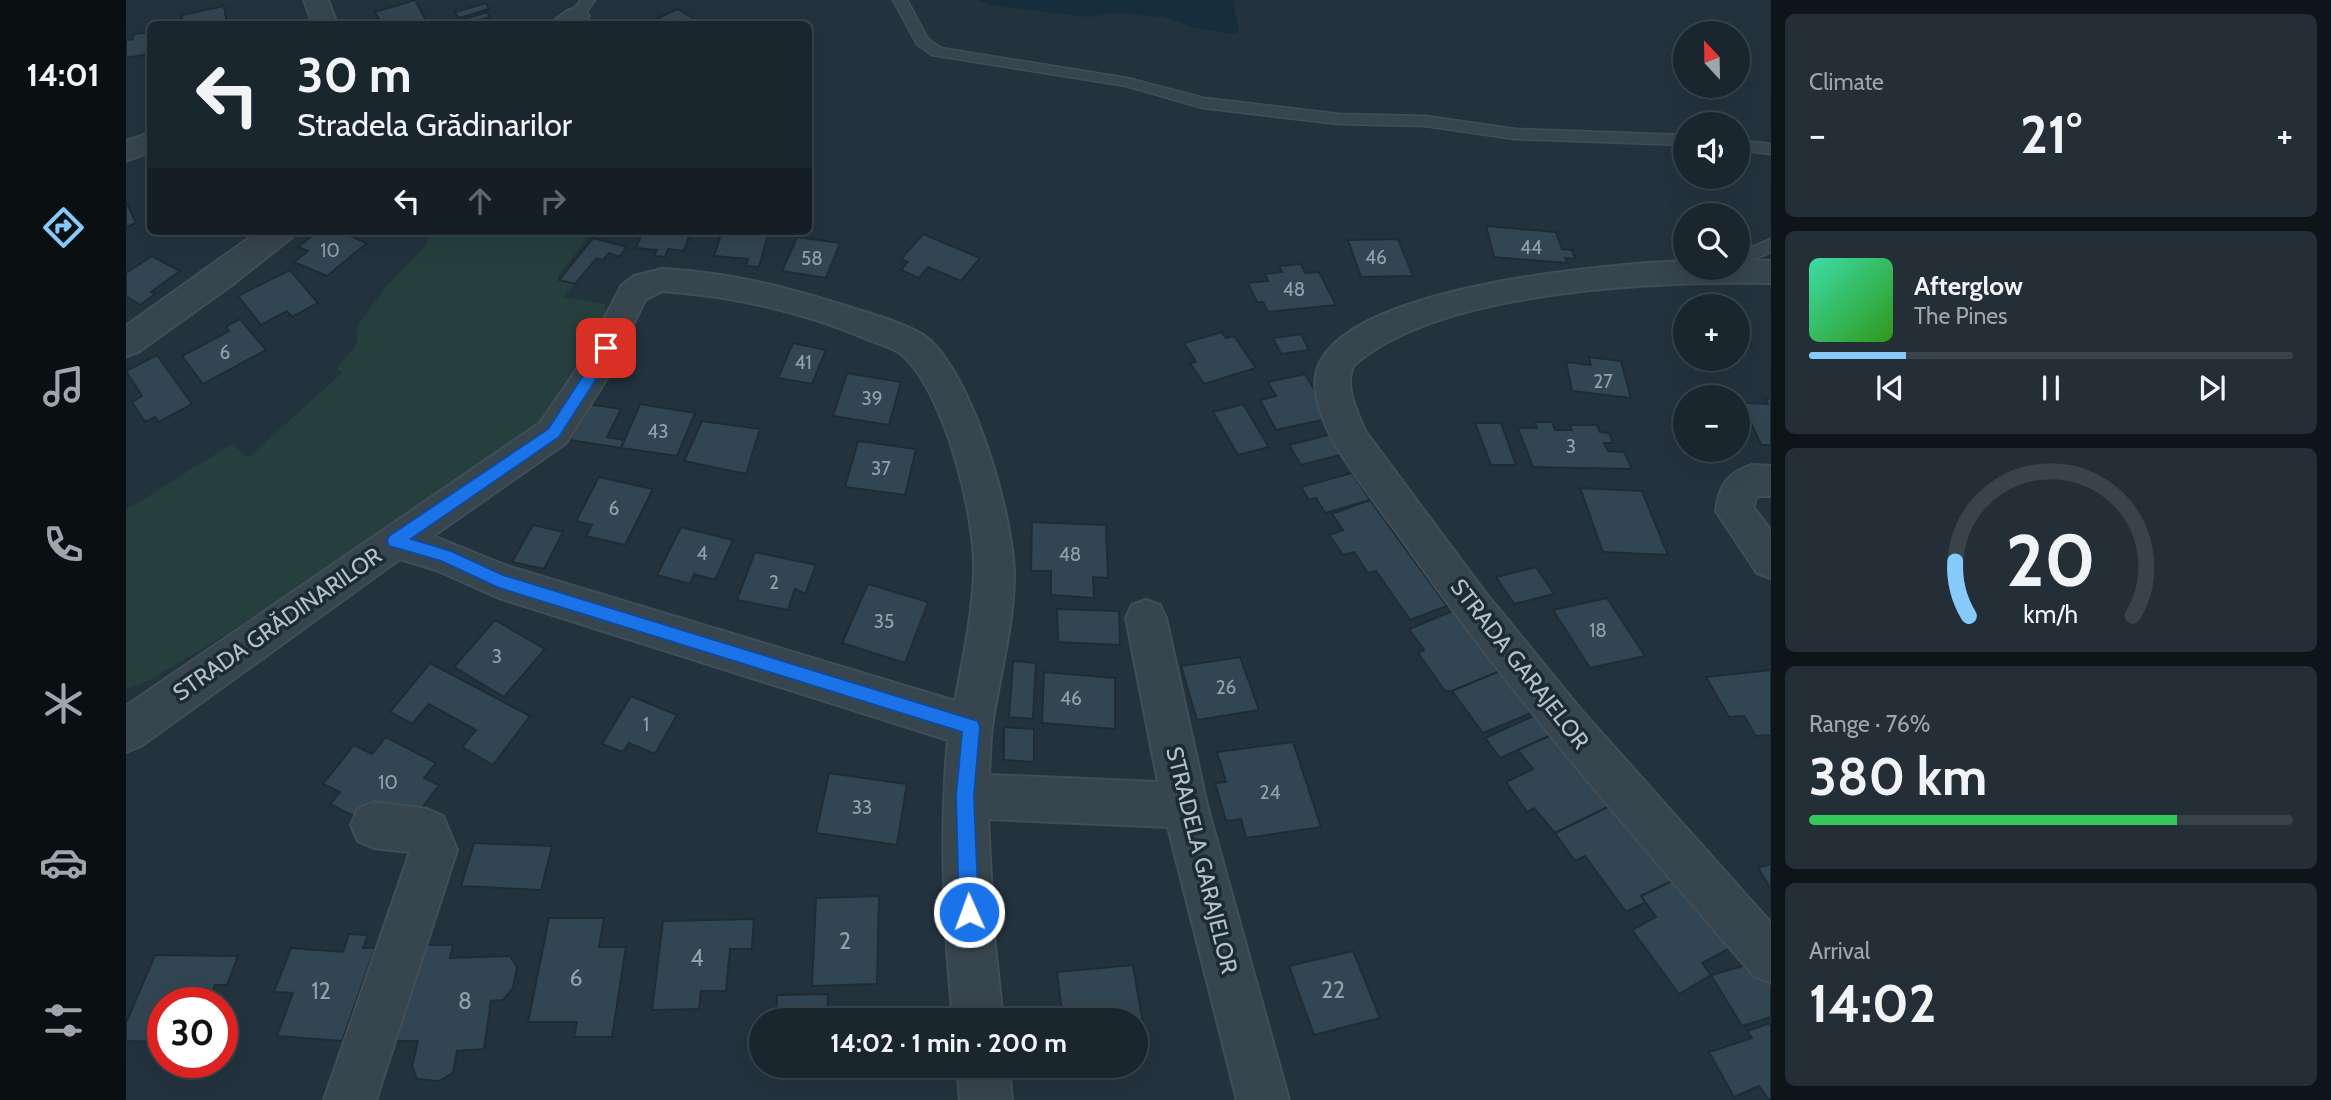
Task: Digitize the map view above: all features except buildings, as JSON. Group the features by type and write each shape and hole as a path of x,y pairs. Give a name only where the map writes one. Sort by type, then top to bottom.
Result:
{"street":[{"path":"316,0 324,21"},
{"path":"126,152 147,143"},
{"path":"126,343 222,276 275,235"},
{"name":"STRADA GARAJELOR","path":"1750,269 1771,272"},
{"name":"STRADA GARAJELOR","path":"1673,271 1494,295 1401,318 1343,353 1335,365 1333,377 1340,413 1363,458 1470,604 1567,726 1771,960"},
{"name":"STRADA GRĂDINARILOR","path":"126,732 395,541 553,433 594,371 633,293 646,284 662,280 698,282 765,293 861,323 911,344 932,365 956,413 975,461 994,574 987,642 971,727 965,796 970,936 977,1008"},
{"path":"1771,481 1752,480 1737,492 1735,511 1771,561"},
{"path":"395,541 445,556 499,581 971,727"},
{"name":"STRADELA GARAJELOR","path":"1146,618 1185,805 1263,1100"},
{"path":"965,796 1185,805"},
{"path":"350,1100 434,850 427,832 374,825"},
{"path":"984,1078 986,1100"}],"lane":[{"path":"900,0 922,41 937,51 1127,82 1203,103 1339,119 1425,121 1516,134 1673,140"},
{"path":"1750,146 1771,149"},
{"path":"1750,255 1771,245"}],"green space":[{"path":"431,235 574,235 587,239 558,276 559,280 575,284 563,297 605,304 607,319 528,437 209,645 148,681 126,689 126,510 232,444 248,458 342,373 337,368 358,342 356,328 385,288 424,247"}],"water":[{"path":"979,0 1233,0 1239,32 1231,34 1192,27 1163,16 1119,12 1089,17 990,5"}],"route":[{"path":"606,348 553,433 395,541 426,548 499,581 971,727 965,796 969,912"}]}
